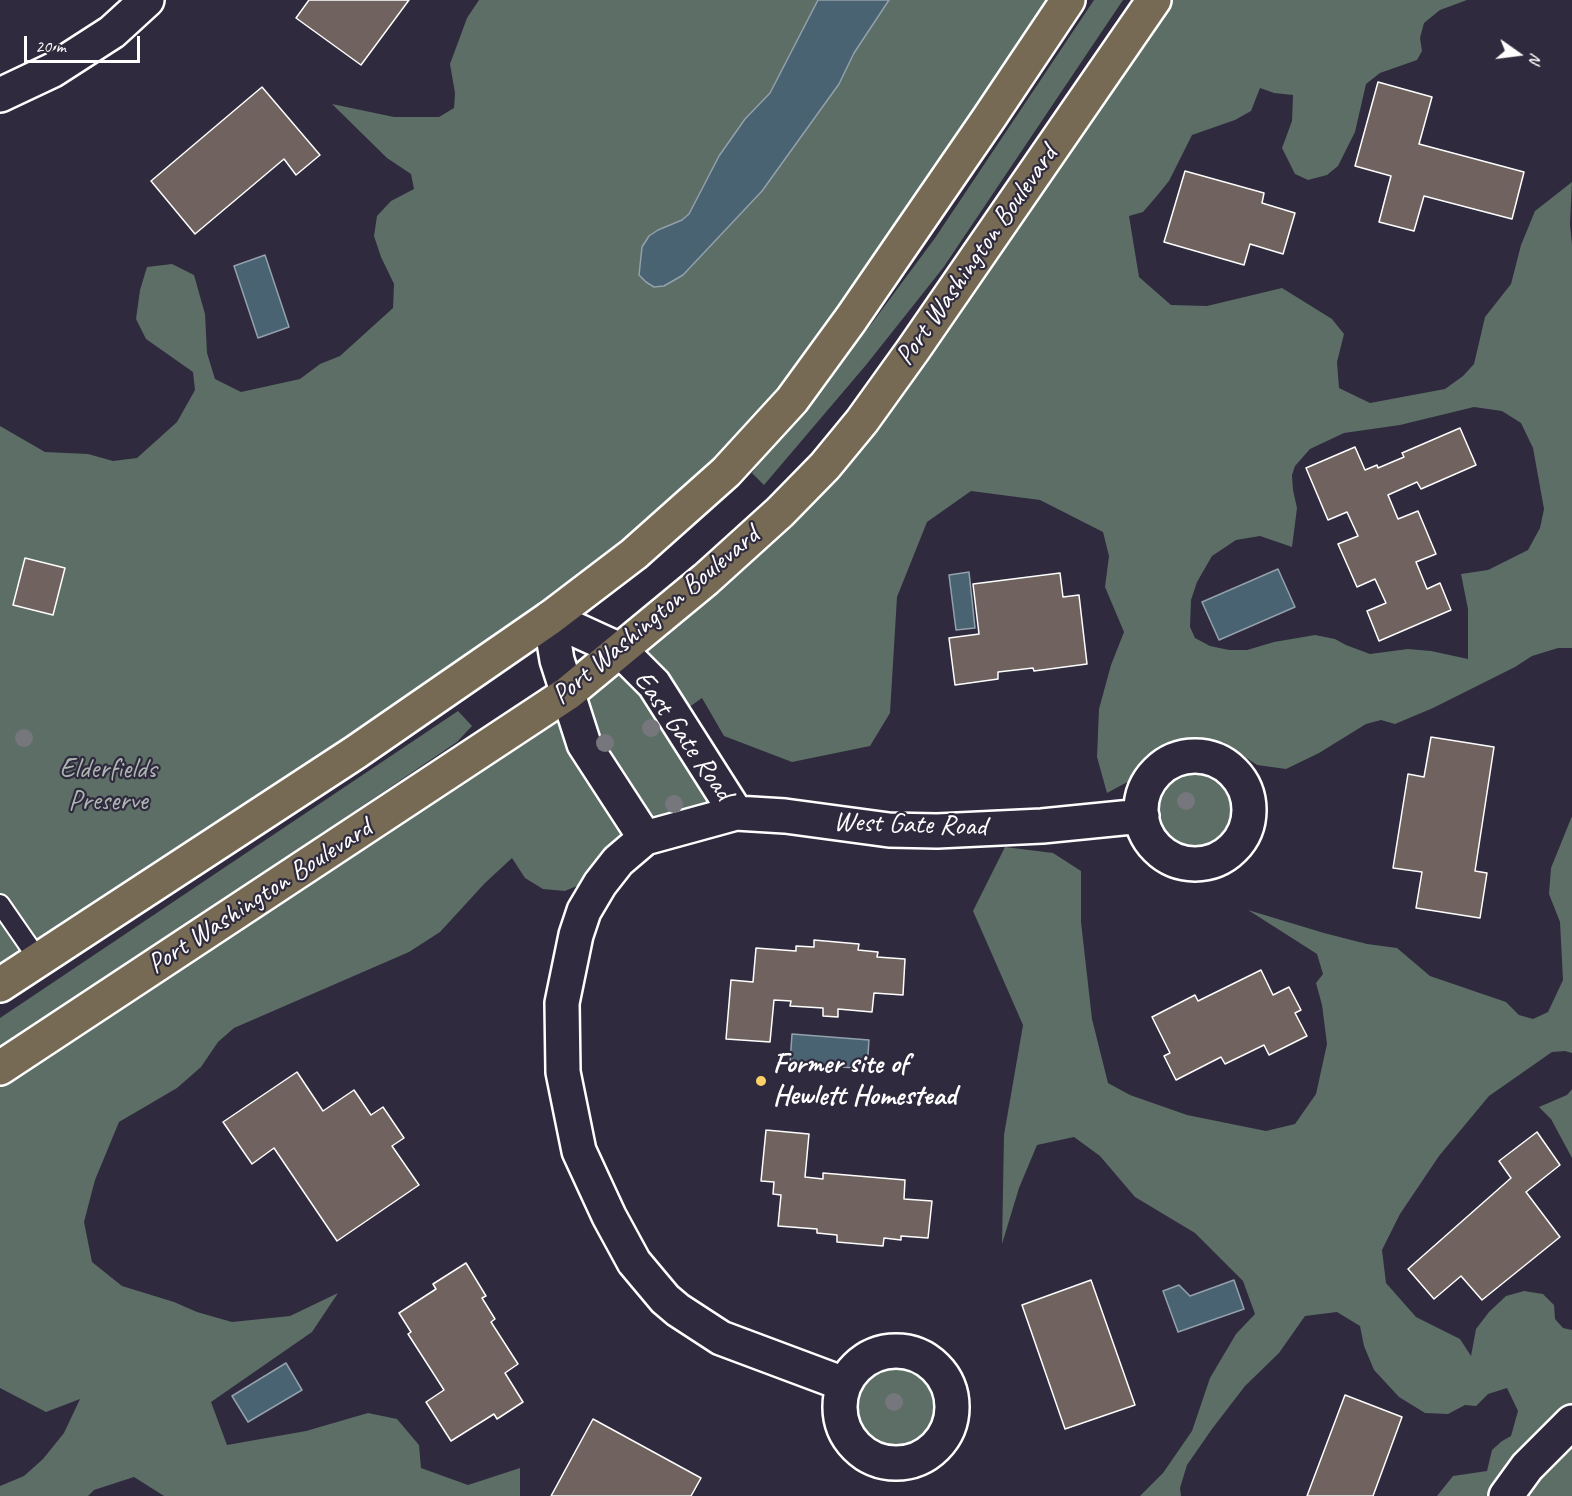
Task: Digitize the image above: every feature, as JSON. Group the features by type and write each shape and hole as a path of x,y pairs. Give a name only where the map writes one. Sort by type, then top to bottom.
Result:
{"main road":[{"path":"0,985 356,752 550,618 634,554 726,472 792,400 851,320 1068,0"},
{"name":"Port Washington Boulevard","path":"0,1068 568,693 706,579 780,512 825,466 913,350 1154,0"}],"street":[{"path":"0,95 53,70 112,32 147,0"},
{"path":"550,618 557,660 584,744 645,838 618,861 600,884 584,911 576,935 562,1003 563,1072 579,1151 634,1263 665,1299 693,1321 721,1338 844,1384"},
{"name":"East Gate Road","path":"550,618 620,650 654,684 736,813"},
{"name":"West Gate Road","path":"645,838 736,813 785,816 889,830 937,831 1042,826 1142,816"},
{"path":"1506,1496 1527,1467 1572,1422"}],"lane":[{"path":"0,904 38,959"}],"green space":[{"name":"Elderfields Preserve","path":"479,0 818,0 770,93 745,119 719,156 689,214 682,220 658,230 655,287 664,286 683,275 762,191 839,84 854,53 889,0 1068,0 901,239 675,519 0,985 0,426 45,452 88,454 113,461 137,458 177,422 195,390 193,372 146,339 136,319 140,290 147,267 172,264 194,275 205,314 207,353 215,379 241,392 300,379 320,364 340,356 393,308 394,284 374,236 377,216 391,201 414,189 411,174 387,158 332,104 394,117 439,117 454,108 455,93 450,64 467,18"},
{"path":"1094,0 1123,0 943,268 866,365 764,485 752,473 782,432 869,327 935,238"},
{"path":"1155,0 1467,0 1440,10 1424,23 1420,38 1422,51 1417,60 1380,73 1366,84 1355,132 1338,166 1327,175 1308,180 1295,174 1282,148 1292,121 1293,95 1274,93 1260,88 1251,111 1235,120 1192,135 1169,181 1143,212 1129,216 1139,277 1171,305 1207,306 1282,288 1332,319 1344,334 1337,362 1339,388 1370,403 1445,389 1463,376 1474,364 1485,317 1511,284 1521,245 1535,211 1572,182 1570,224 1572,245 1572,648 1558,648 1532,656 1515,667 1433,708 1395,724 1381,720 1366,724 1319,753 1286,769 1257,765 1223,742 1165,749 1133,779 1107,793 1097,757 1099,709 1111,665 1124,632 1105,587 1109,556 1103,532 1040,500 971,491 927,522 897,597 890,713 870,746 792,762 724,736 702,698 675,717 736,813 645,838 618,815 622,834 618,851 591,880 565,891 543,889 525,878 512,858 485,883 440,932 409,952 234,1028 218,1042 201,1067 177,1088 119,1122 95,1180 84,1222 92,1262 122,1286 232,1322 290,1316 338,1293 312,1332 211,1402 227,1445 306,1431 368,1413 397,1419 419,1445 421,1468 468,1485 520,1468 520,1496 164,1496 134,1477 94,1490 88,1496 0,1496 0,1486 24,1476 43,1459 64,1433 80,1399 46,1412 0,1388 0,1069 514,730 780,512","holes":["1474,407 1502,411 1521,423 1533,448 1544,509 1540,528 1528,550 1488,570 1461,574 1468,609 1468,659 1431,651 1408,649 1370,654 1335,639 1315,635 1274,642 1247,650 1229,650 1210,646 1195,638 1190,627 1191,600 1197,582 1212,556 1236,540 1260,536 1292,547 1297,508 1292,475 1295,466 1310,449 1344,433 1400,425"]},
{"path":"458,711 472,726 457,742 0,1051 0,1018"},
{"path":"1196,756 1217,760 1234,772 1246,789 1250,810 1246,831 1234,848 1217,860 1196,864 1175,860 1158,848 1146,831 1142,810 1146,789 1158,772 1175,760"},
{"path":"1572,816 1572,1053 1552,1052 1489,1096 1439,1156 1400,1214 1382,1250 1386,1283 1416,1317 1460,1339 1471,1356 1476,1329 1489,1312 1506,1296 1524,1291 1543,1294 1554,1305 1555,1319 1563,1328 1572,1330 1572,1496 1437,1496 1453,1476 1487,1471 1492,1450 1511,1436 1518,1411 1507,1388 1488,1394 1476,1406 1465,1405 1448,1414 1425,1413 1399,1397 1374,1370 1364,1346 1360,1326 1337,1312 1305,1316 1279,1353 1245,1386 1187,1465 1180,1488 1181,1496 1140,1496 1163,1473 1192,1431 1210,1378 1236,1334 1255,1314 1243,1281 1195,1233 1135,1197 1100,1156 1074,1137 1037,1145 1019,1188 1002,1244 1004,1135 1023,1025 973,911 1005,847 1053,853 1081,871 1081,922 1092,1019 1108,1083 1130,1095 1187,1115 1266,1131 1295,1124 1316,1094 1327,1044 1322,1005 1316,983 1323,974 1317,954 1248,910 1367,944 1397,948 1430,976 1506,1002 1519,1015 1533,1019 1548,1012 1563,980 1560,922 1549,894 1551,868"},
{"path":"1572,1089 1572,1158 1551,1119 1539,1107 1567,1095"},
{"path":"896,1351 918,1355 936,1367 948,1385 952,1407 948,1429 936,1447 918,1459 896,1463 874,1459 856,1447 844,1429 840,1407 844,1385 856,1367 874,1355"}],"water":[{"path":"818,0 889,0 854,53 839,84 762,191 683,275 664,286 654,287 639,275 642,247 649,236 682,220 689,214 719,156 745,119 770,93"},
{"path":"265,255 289,327 258,338 234,266"},
{"path":"1278,569 1295,607 1219,640 1202,602"},
{"path":"969,572 975,628 956,630 949,575"},
{"path":"792,1034 869,1040 867,1069 790,1063"},
{"path":"1234,1280 1244,1309 1178,1332 1163,1291 1179,1285 1190,1296"},
{"path":"286,1363 302,1390 248,1422 232,1396"}],"building":[{"path":"309,0 409,0 361,65 296,18"},
{"path":"1378,82 1432,97 1419,144 1524,172 1512,219 1424,196 1414,231 1379,222 1391,176 1355,166"},
{"path":"262,87 320,155 296,175 284,159 195,234 151,181"},
{"path":"1185,171 1264,193 1262,203 1295,213 1283,254 1250,244 1244,265 1164,242"},
{"path":"1460,428 1476,465 1421,489 1417,482 1388,495 1398,519 1418,511 1436,554 1416,562 1427,589 1440,583 1451,610 1379,641 1367,611 1386,603 1375,579 1357,587 1338,544 1358,536 1347,512 1328,520 1306,468 1355,447 1365,470 1377,465 1378,468 1404,457 1402,453"},
{"path":"25,558 65,568 53,615 13,605"},
{"path":"1060,573 1063,597 1079,595 1087,664 1034,671 1033,668 998,672 998,679 955,685 949,638 979,634 973,584"},
{"path":"1431,737 1494,747 1475,871 1487,873 1480,918 1416,908 1422,872 1393,868 1408,774 1424,777"},
{"path":"814,940 859,944 858,950 878,952 877,957 905,959 903,995 874,993 872,1012 838,1009 838,1017 823,1016 823,1008 790,1006 791,1001 774,1000 770,1042 726,1039 731,980 753,982 756,948 796,951 796,946 814,947"},
{"path":"1261,970 1273,995 1289,987 1301,1010 1295,1013 1307,1036 1269,1055 1264,1045 1225,1064 1221,1057 1176,1080 1164,1056 1170,1053 1152,1017 1195,995 1198,1001"},
{"path":"297,1072 323,1111 354,1090 371,1115 383,1107 404,1138 392,1146 419,1185 337,1241 274,1148 252,1164 223,1122"},
{"path":"766,1130 809,1134 805,1177 823,1179 823,1173 905,1180 904,1199 932,1201 928,1238 901,1236 901,1240 884,1238 883,1246 837,1242 837,1235 817,1233 817,1229 778,1226 781,1195 773,1194 774,1182 761,1181"},
{"path":"1537,1132 1560,1165 1526,1192 1560,1237 1482,1300 1461,1276 1434,1299 1408,1269 1511,1178 1499,1161"},
{"path":"466,1263 486,1296 482,1298 495,1319 491,1322 518,1364 505,1373 523,1402 497,1419 494,1414 451,1441 426,1402 444,1390 408,1334 411,1332 399,1313 436,1289 433,1284"},
{"path":"1091,1280 1135,1405 1065,1429 1022,1305"},
{"path":"1345,1395 1402,1417 1373,1496 1307,1496"},
{"path":"593,1419 701,1478 691,1496 551,1496"}],"place":[{"name":"Former site of Hewlett Homestead","path":"761,1081"}]}
